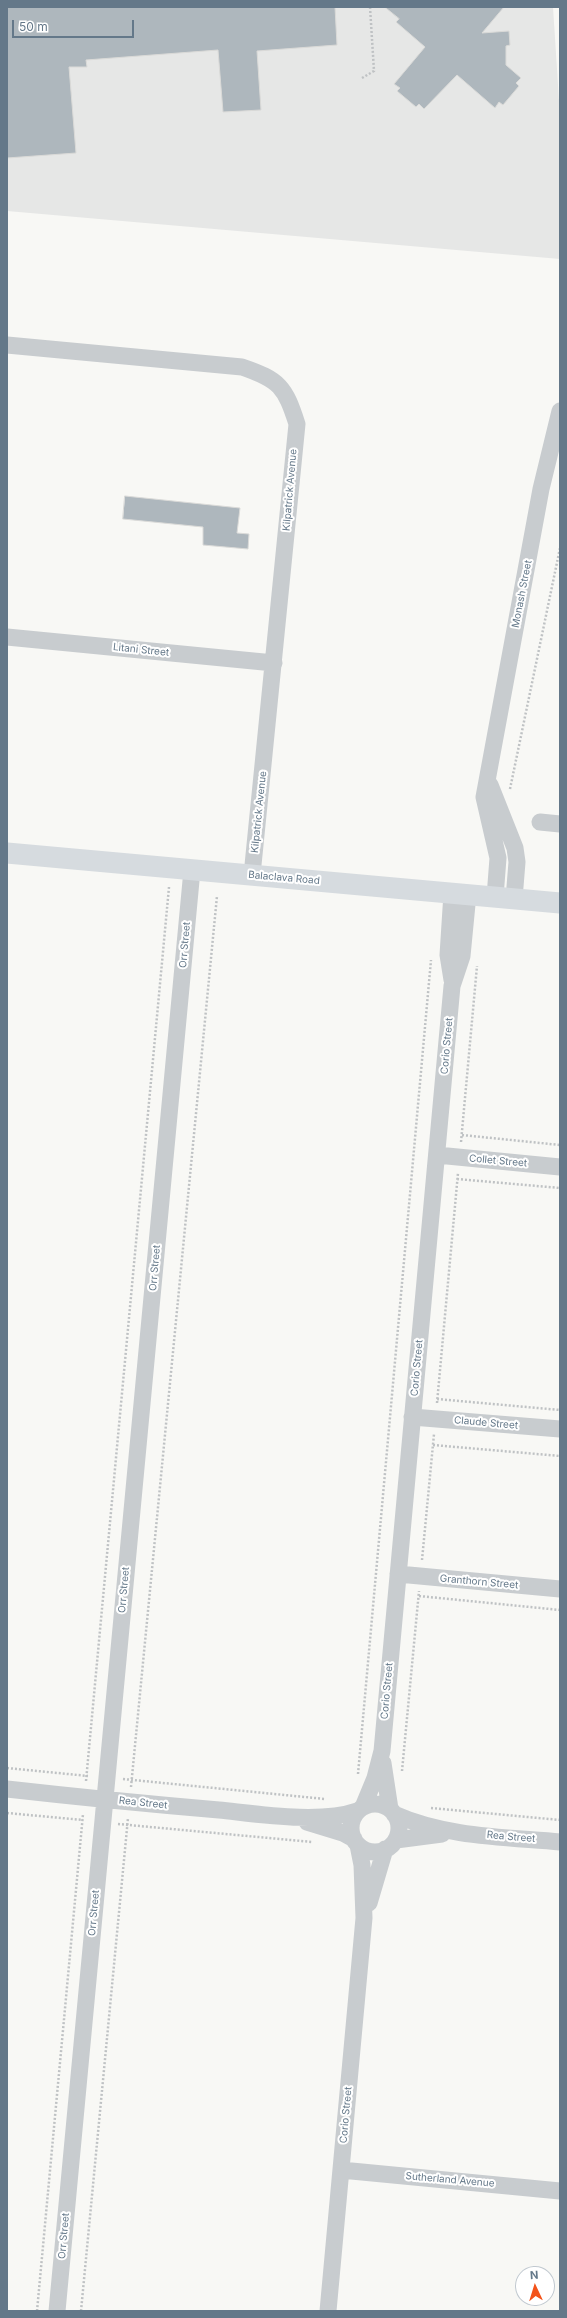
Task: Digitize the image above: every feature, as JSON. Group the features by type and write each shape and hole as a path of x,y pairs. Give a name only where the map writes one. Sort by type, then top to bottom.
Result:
{"main road":[{"name":"Balaclava Road","path":"7,853 560,903"}],"street":[{"name":"Kilpatrick Avenue","path":"7,345 242,367 267,376 288,395 297,424 252,875"},
{"name":"Monash Street","path":"504,898 498,858 484,797 541,489 560,411"},
{"name":"Litani Street","path":"7,636 274,663"},
{"path":"540,822 560,824"},
{"name":"Orr Street","path":"57,2311 192,870"},
{"name":"Corio Street","path":"360,1809 375,1778 382,1751 452,986 462,956 460,894"},
{"name":"Collet Street","path":"437,1155 560,1167"},
{"name":"Claude Street","path":"412,1417 560,1429"},
{"name":"Granthorn Street","path":"398,1574 560,1589"},
{"name":"Corio Street","path":"382,1751 392,1811"},
{"name":"Rea Street","path":"7,1789 85,1798 280,1816 348,1815 360,1809"},
{"path":"377,1804 392,1811 399,1827 390,1845 371,1851 356,1842 351,1824 360,1809 377,1804"},
{"name":"Rea Street","path":"392,1811 413,1822 462,1833"},
{"name":"Rea Street","path":"280,1816 323,1826 356,1842"},
{"name":"Rea Street","path":"390,1845 427,1834 462,1833 560,1842"},
{"name":"Corio Street","path":"328,2311 364,1918 362,1865 356,1842"},
{"name":"Corio Street","path":"364,1918 390,1845"},
{"name":"Sutherland Avenue","path":"341,2170 560,2191"}],"path":[{"path":"362,78 374,71 370,7"},
{"path":"509,793 560,548"},
{"path":"37,2311 169,887"},
{"path":"81,2311 217,896"},
{"path":"357,1780 432,954"},
{"path":"402,1776 478,958"},
{"path":"462,1135 560,1145"},
{"path":"457,1179 560,1188"},
{"path":"437,1399 560,1410"},
{"path":"433,1445 560,1456"},
{"path":"419,1596 560,1610"},
{"path":"7,1768 328,1799"},
{"path":"424,1808 560,1820"},
{"path":"7,1813 317,1843"}],"shaded area":[{"path":"7,7 553,7 560,116 560,259 7,211"}],"building":[{"path":"7,7 335,7 337,45 257,51 261,110 223,112 218,50 86,60 87,67 69,67 76,153 7,158"},
{"path":"385,7 504,7 482,33 509,31 510,45 506,46 506,65 521,78 516,83 519,86 503,105 499,102 495,108 457,75 424,109 419,104 416,107 397,91 400,88 394,84 425,47 396,22 399,19"},
{"path":"125,496 240,508 237,533 249,534 248,549 203,545 203,527 123,519"}]}
